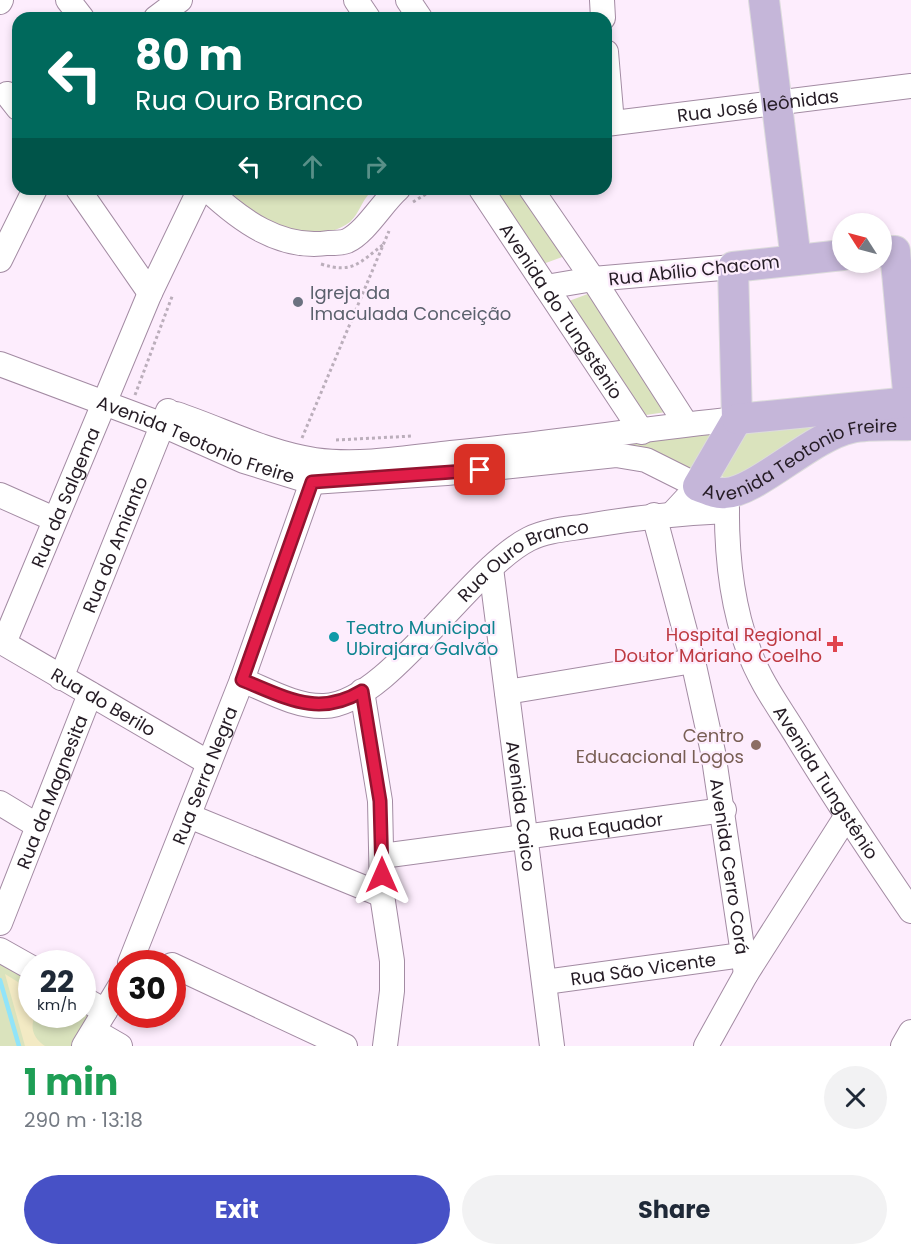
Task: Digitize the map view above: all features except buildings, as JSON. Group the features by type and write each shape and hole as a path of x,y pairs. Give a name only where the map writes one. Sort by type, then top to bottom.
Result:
{"main road":[{"path":"764,0 796,260"},
{"path":"896,250 910,412"},
{"name":"Rua Abílio Chacom","path":"733,267 832,256"},
{"path":"698,486 737,419 733,267"},
{"name":"Avenida Teotonio Freire","path":"737,419 910,412"},
{"name":"Avenida Teotonio Freire","path":"698,486 727,502 817,442 851,428 910,412"}],"street":[{"path":"68,0 77,12"},
{"path":"164,12 180,0"},
{"name":"Rua José leônidas","path":"612,124 911,86"},
{"path":"0,260 32,195"},
{"path":"82,195 150,293"},
{"name":"Rua da Salgema","path":"2,642 109,398 150,293 197,195"},
{"path":"213,195 254,227 296,244 317,245 346,241 365,226 382,203 403,197"},
{"name":"Avenida do Tungstênio","path":"485,195 642,432"},
{"path":"535,195 594,279 686,424"},
{"name":"Rua Abílio Chacom","path":"546,287 594,279 733,267"},
{"name":"Avenida Teotonio Freire","path":"0,347 109,398"},
{"name":"Avenida Teotonio Freire","path":"0,364 166,418 313,459 632,456 659,465 698,486"},
{"name":"Avenida Teotonio Freire","path":"166,418 244,461 312,482 342,482 496,458 686,424 737,419"},
{"name":"Rua do Amianto","path":"62,678 166,418"},
{"name":"Rua Serra Negra","path":"135,950 242,680 312,482"},
{"path":"663,514 698,486"},
{"path":"0,495 54,519"},
{"name":"Rua Ouro Branco","path":"242,680 296,702 325,706 346,701 362,691 412,650 468,588 512,549 531,538 550,532 727,502"},
{"name":"Avenida Tungstênio","path":"727,502 731,567 741,624 749,651 762,680 846,817 911,910"},
{"name":"Avenida Cerro Corá","path":"663,514 724,810 744,964"},
{"name":"Avenida Caico","path":"491,567 552,1046"},
{"name":"Rua do Berilo","path":"2,642 208,763"},
{"path":"507,692 693,661"},
{"path":"362,691 380,801 382,895 392,961 392,991 385,1046"},
{"name":"Rua da Magnesita","path":"0,923 90,694"},
{"path":"0,802 38,826"},
{"name":"Rua Equador","path":"382,856 724,810"},
{"path":"189,816 382,895"},
{"path":"706,1046 744,964 846,817"},
{"path":"0,950 18,960"},
{"name":"Rua São Vicente","path":"545,982 744,964"},
{"path":"186,972 345,1046"},
{"path":"108,1006 94,1029 120,1046"}],"path":[{"path":"312,442 300,442 393,222"},
{"path":"312,262 338,269 351,269 384,244"},
{"path":"135,396 175,289"},
{"path":"336,440 419,435"}],"green space":[{"path":"234,195 368,195 350,222 343,227 324,233 303,234 283,231 268,225 249,211"},
{"path":"495,195 526,195 565,256 543,264"},
{"path":"593,292 666,412 646,415 569,301"},
{"path":"846,421 732,480 721,476 723,459 742,431"},
{"path":"723,428 699,475 667,457 624,444"},
{"path":"0,958 18,969 18,1028 83,1028 72,1046 0,1046"}],"sand":[{"path":"5,974 18,982 18,1021"},
{"path":"20,1028 33,1028 33,1032 45,1046 25,1046"}],"waterway":[{"path":"0,980 19,1046"}],"place":[{"name":"Igreja da Imaculada Conceição","path":"298,302"},
{"name":"Teatro Municipal Ubirajara Galvão","path":"334,637"},
{"name":"Hospital Regional Doutor Mariano Coelho","path":"835,644"},
{"name":"Centro Educacional Logos","path":"756,745"}],"route":[{"path":"382,875 380,801 362,691 346,701 325,706 296,702 242,680 312,482 342,482 480,470"}]}
